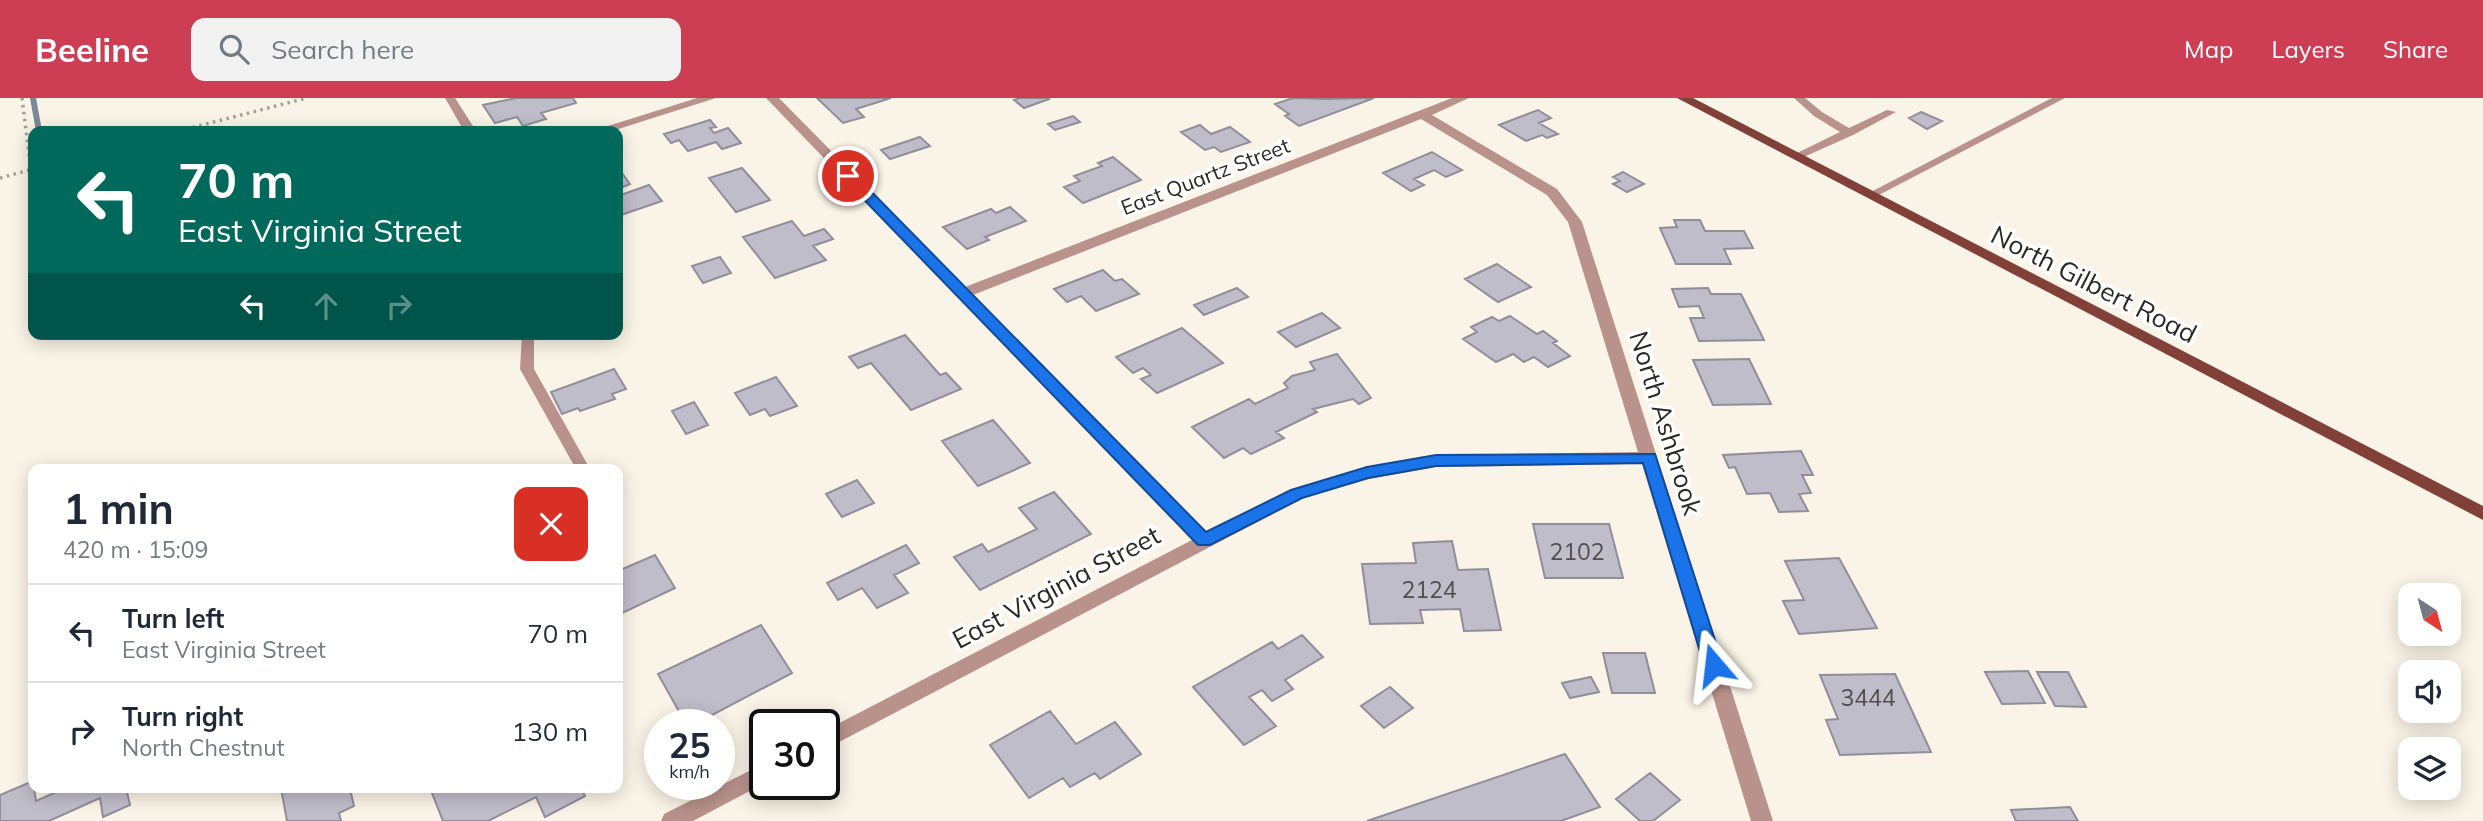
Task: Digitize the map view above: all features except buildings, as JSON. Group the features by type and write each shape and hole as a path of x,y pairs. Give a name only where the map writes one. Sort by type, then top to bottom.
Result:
{"main road":[{"name":"North Gilbert Road","path":"1683,98 2483,514"}],"street":[{"path":"616,126 710,98"},
{"path":"772,98 1204,541"},
{"name":"East Quartz Street","path":"962,293 1463,98"},
{"name":"North Ashbrook","path":"1422,114 1552,192 1576,222 1762,821"},
{"name":"East Virginia Street","path":"840,733 1297,494 1367,473 1436,461 1650,458"},
{"path":"672,821 749,780"}],"lane":[{"path":"450,98 468,126"},
{"path":"1799,98 1818,114 1849,133"},
{"path":"1871,195 2060,98"},
{"path":"1797,157 1891,112"},
{"path":"528,340 527,369 580,464"}],"path":[{"path":"22,98 28,141"},
{"path":"198,126 307,98"},
{"path":"0,178 28,170"}],"waterway":[{"path":"33,98 38,126"}],"route":[{"path":"848,176 1204,541 1297,494 1367,473 1436,461 1650,458 1714,665"}]}
